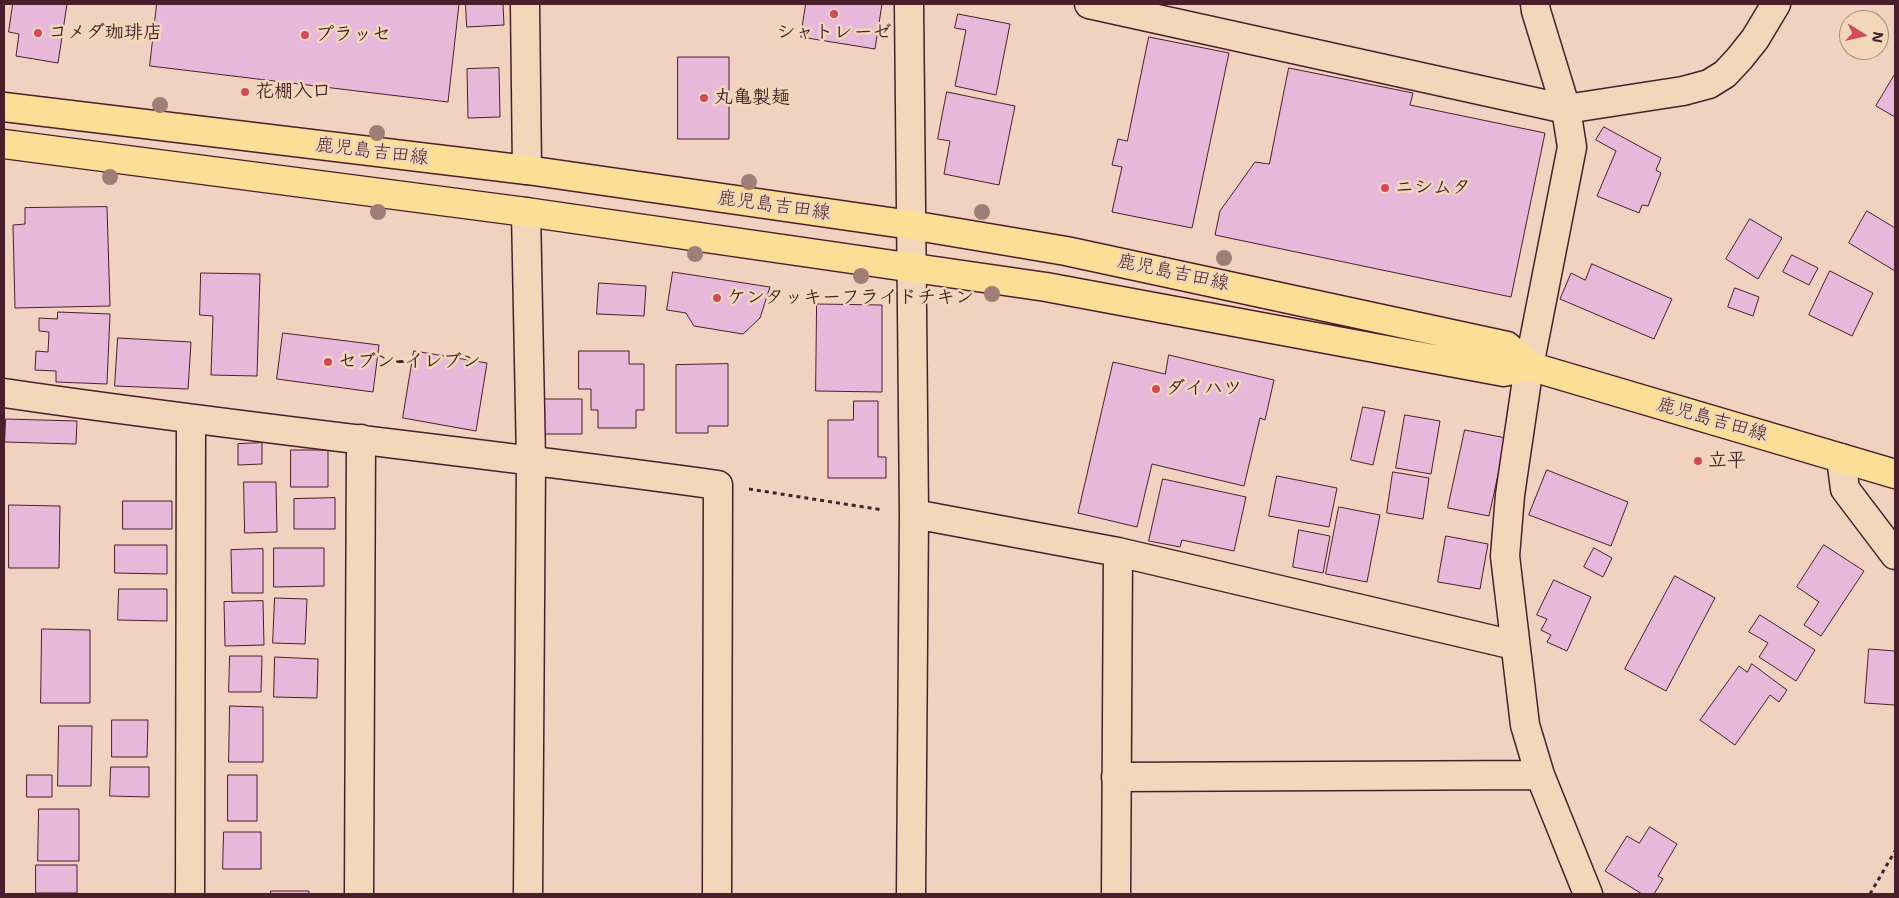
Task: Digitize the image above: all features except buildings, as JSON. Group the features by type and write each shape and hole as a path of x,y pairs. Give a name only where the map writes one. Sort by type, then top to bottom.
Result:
{"main road":[{"name":"鹿児島吉田線","path":"4,107 527,170 911,226 1085,255 1507,346 1529,366 1895,474"},
{"name":"鹿児島吉田線","path":"4,144 526,212 1046,287 1504,372 1529,366"}],"street":[{"path":"525,4 527,170"},
{"path":"909,4 914,514 911,894"},
{"path":"1535,4 1566,109 1572,147 1529,366 1510,495 1505,556 1514,645 1525,725 1540,775 1588,894"},
{"path":"1104,5 1566,109 1683,91 1708,84 1725,74 1739,59 1755,39 1776,4"},
{"path":"526,212 531,459 528,894"},
{"path":"4,393 191,420 531,459 718,485 717,894"},
{"path":"190,894 191,420"},
{"path":"358,894 361,439"},
{"path":"1841,458 1845,489 1895,555"},
{"path":"914,514 1118,552 1514,645"},
{"path":"1116,894 1118,552"},
{"path":"1116,777 1540,775"}],"path":[{"path":"718,485 914,514"},
{"path":"1870,894 1895,851"}],"place":[{"name":"シャトレーゼ","path":"834,14"},
{"name":"コメダ珈琲店","path":"38,33"},
{"name":"プラッセ","path":"305,35"},
{"name":"花棚入口","path":"245,92"},
{"name":"丸亀製麺","path":"704,98"},
{"name":"ニシムタ","path":"1385,188"},
{"name":"ケンタッキーフライドチキン","path":"717,298"},
{"name":"セブン-イレブン","path":"328,362"},
{"name":"ダイハツ","path":"1156,389"},
{"name":"立平","path":"1698,461"}]}
